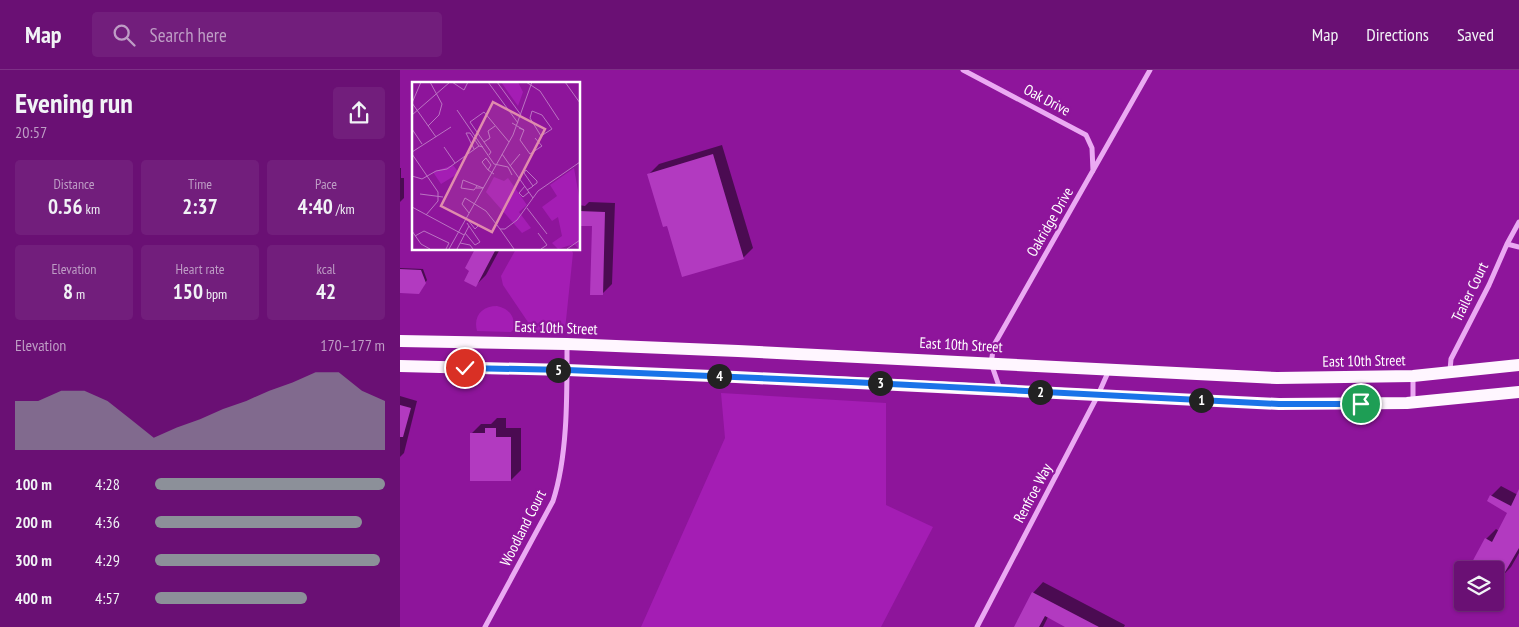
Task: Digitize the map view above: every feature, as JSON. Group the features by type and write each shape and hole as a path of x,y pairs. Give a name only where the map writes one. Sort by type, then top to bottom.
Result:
{"main road":[{"name":"East 10th Street","path":"400,340 567,344 1278,378 1413,376 1450,374 1519,365"},
{"path":"400,366 567,370 1279,404 1414,402 1519,392"}],"street":[{"name":"Oak Drive","path":"962,70 1086,135 1092,148 1093,172"},
{"name":"Oakridge Drive","path":"991,363 994,345 1150,70"},
{"name":"Trailer Court","path":"1450,374 1451,359 1519,222"},
{"path":"1507,244 1519,247"},
{"name":"Woodland Court","path":"485,627 553,501 558,484 563,450 567,344"},
{"path":"991,363 1000,390"},
{"name":"Renfroe Way","path":"977,627 1098,395 1109,369"},
{"path":"1413,376 1414,402"}],"shaded area":[{"path":"515,250 572,250 573,253 563,334 534,331 503,285 501,276"},
{"path":"497,306 511,314 514,321 514,329 511,332 477,331 476,321 480,313 487,308"},
{"path":"721,393 886,403 886,505 933,527 881,627 641,627 725,438"}],"building":[{"path":"713,154 744,259 682,277 667,226 663,227 647,174"},
{"path":"580,211 605,212 603,295 590,295 592,226 580,226"},
{"path":"474,250 495,250 476,287 464,281 469,271 465,268"},
{"path":"400,269 421,270 426,283 419,294 400,293"},
{"path":"400,405 411,408 403,437 400,437"},
{"path":"485,428 496,428 496,437 511,437 511,481 470,481 470,433 485,433"},
{"path":"1519,489 1519,548 1504,574 1504,561 1473,561 1485,538 1492,542 1507,513 1487,501 1490,495 1511,506"},
{"path":"1032,592 1099,627 1065,627 1045,616 1039,627 1014,627"}],"route":[{"path":"465,368 567,370 908,384 1279,404 1361,404"}]}
